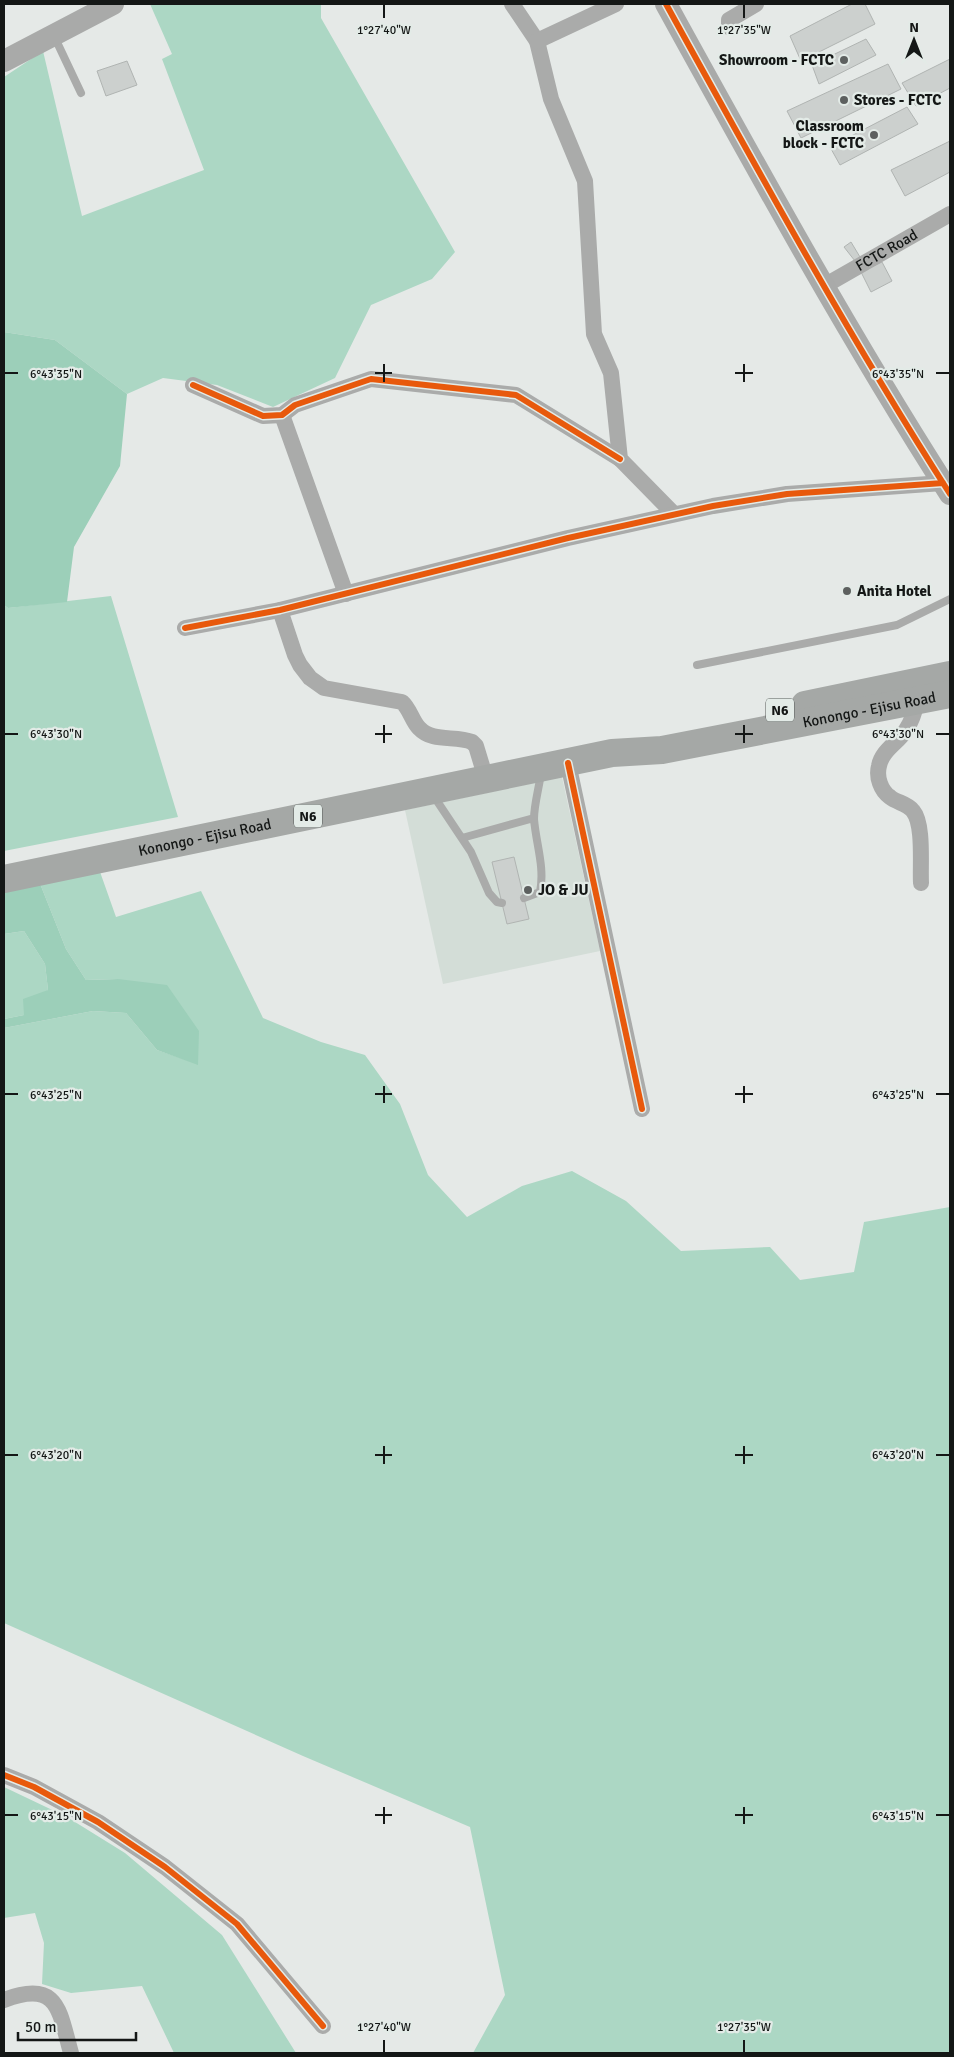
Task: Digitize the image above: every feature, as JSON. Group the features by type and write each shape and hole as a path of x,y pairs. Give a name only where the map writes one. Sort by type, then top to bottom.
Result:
{"highway":[{"name":"Konongo - Ejisu Road","path":"612,754 657,734 950,675"},
{"name":"Konongo - Ejisu Road","path":"4,879 612,754 662,750 950,694"}],"street":[{"path":"4,61 113,4"},
{"path":"512,4 536,41 550,99 585,181 594,334 611,373 620,459"},
{"path":"536,41 616,4"},
{"path":"185,628 280,610 568,538 674,514 787,494 947,488 859,347 666,4"},
{"path":"729,27 729,20 756,4"},
{"name":"FCTC Road","path":"824,286 950,214"},
{"path":"193,385 264,416 282,415 295,405 371,379 516,395 620,459 674,514"},
{"path":"282,415 346,594"},
{"path":"280,610 295,655 310,678 324,688 402,702 407,706 417,727 425,733 434,737 472,742 476,746 486,780"},
{"path":"916,701 915,711 906,730 882,755 878,767 878,778 883,790 890,797 910,807 916,817 919,830 921,882"},
{"path":"568,763 642,1109"},
{"path":"4,1775 34,1787 98,1822 165,1867 230,1918 323,2026"},
{"path":"4,2000 17,1995 31,1993 48,1996 57,2005 71,2053"}],"lane":[{"path":"54,35 80,92"},
{"path":"698,665 897,625 950,599"},
{"path":"524,898 540,892 543,880 534,818 542,768"},
{"path":"430,791 471,852 488,893 497,902 502,903"},
{"path":"462,838 534,818"}],"shaded area":[{"path":"562,777 600,951 443,984 405,810"}],"green space":[{"path":"150,4 321,4 321,18 455,252 432,279 371,305 335,378 273,407 217,385 163,378 127,394 55,340 4,332 4,77 43,51 82,216 204,170 162,59 172,54"},
{"path":"4,332 55,340 127,394 120,466 74,547 67,602 8,608 4,605"},
{"path":"111,596 178,817 4,851 4,605 8,608"},
{"path":"99,869 116,917 201,891 263,1018 321,1042 365,1055 400,1104 428,1175 467,1217 522,1186 572,1171 626,1201 681,1251 770,1247 800,1280 854,1272 864,1222 950,1207 950,2053 473,2053 505,1995 470,1827 303,1756 4,1623 4,1028 93,1011 126,1013 157,1050 198,1064 118,979 86,980 66,949 39,881"},
{"path":"39,881 66,949 86,980 118,979 167,985 199,1031 198,1065 157,1050 126,1013 93,1011 4,1028 4,1019 24,1015 23,999 48,990 45,964 24,931 4,934 4,889"},
{"path":"24,931 45,964 48,990 24,1015 4,1019 4,934"},
{"path":"4,1787 67,1817 125,1853 222,1935 296,2053 174,2053 142,1986 71,1993 42,1984 44,1943 35,1913 4,1918"}],"building":[{"path":"852,4 865,4 875,24 801,61 790,36"},
{"name":"Showroom - FCTC","path":"866,39 876,55 819,84 812,65"},
{"path":"950,59 950,88 916,106 902,83"},
{"path":"127,61 137,85 106,96 97,71"},
{"name":"Stores - FCTC","path":"888,64 901,89 801,138 787,111"},
{"name":"Classroom block - FCTC","path":"907,107 918,124 840,165 830,147"},
{"path":"950,141 950,172 905,196 891,170"},
{"path":"851,242 860,257 855,261 844,247"},
{"path":"882,262 892,281 871,292 861,272"},
{"path":"514,857 529,919 507,924 492,862"}],"cycle path":[{"path":"666,4 839,313 950,494"},
{"path":"193,385 263,416 282,415 295,405 371,379 516,395 620,459"},
{"path":"185,628 280,610 568,538 713,506 787,494 943,483"},
{"path":"568,763 642,1109"},
{"path":"4,1775 34,1787 98,1822 165,1867 237,1924 323,2026"}],"place":[{"name":"Showroom - FCTC","path":"844,60"},
{"name":"Stores - FCTC","path":"844,100"},
{"name":"Classroom block - FCTC","path":"874,135"},
{"name":"Anita Hotel","path":"847,591"},
{"name":"JO & JU","path":"528,890"}]}
